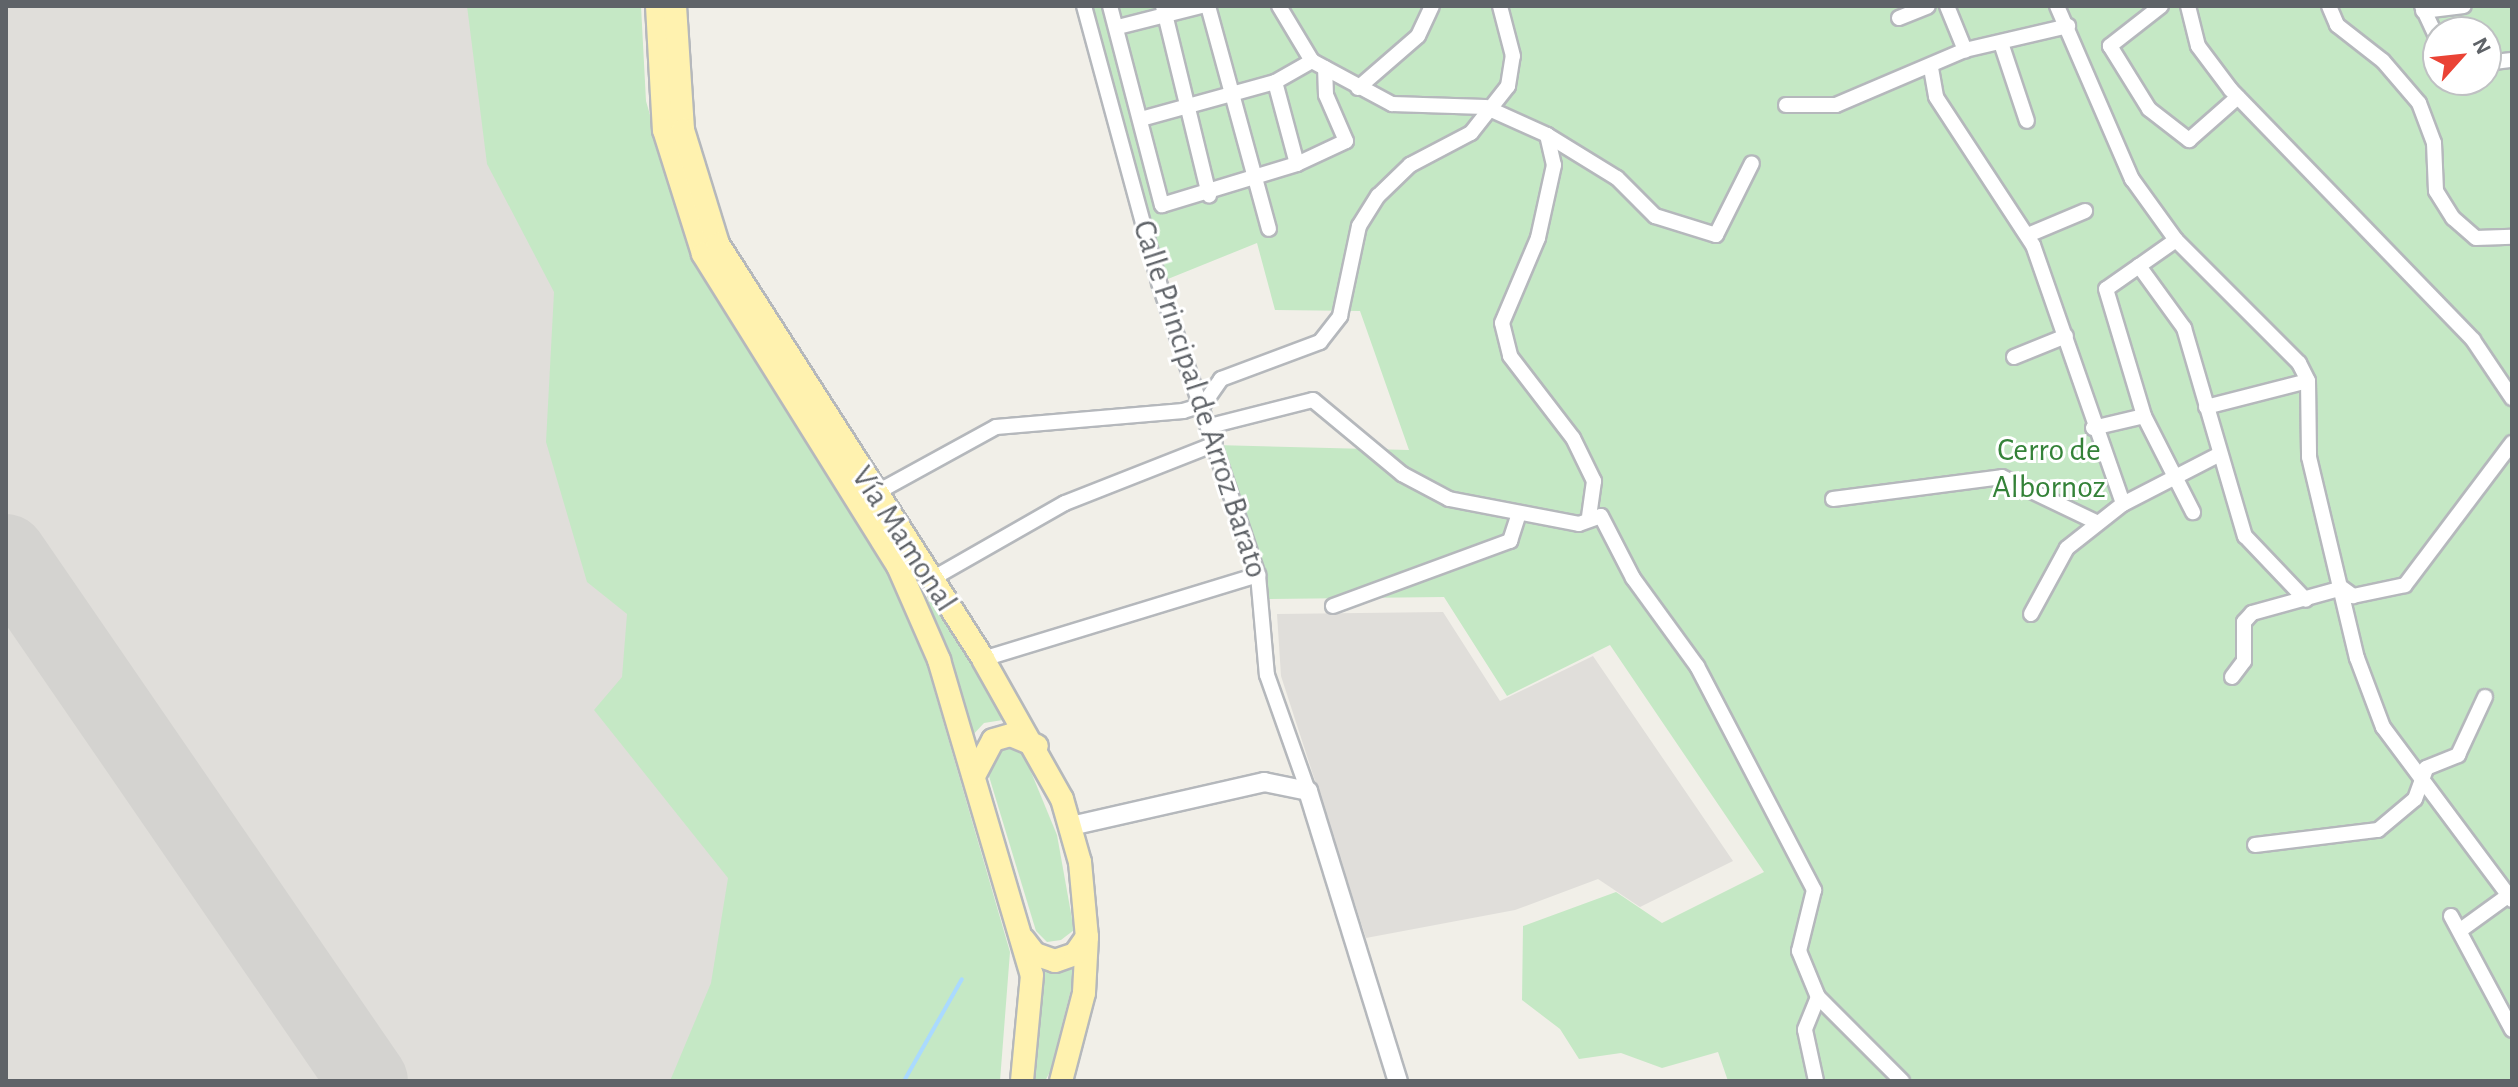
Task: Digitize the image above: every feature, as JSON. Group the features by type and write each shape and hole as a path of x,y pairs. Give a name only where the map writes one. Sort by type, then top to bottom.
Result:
{"main road":[{"name":"Vía Mamonal","path":"657,6 664,130 694,232 744,328 915,598 975,774 1032,975 1022,1081"},
{"name":"Vía Mamonal","path":"675,6 683,130 718,244 1037,747 1071,826 1087,937 1084,993 1061,1081"},
{"path":"975,774 993,740 1011,735 1037,747"},
{"path":"1023,937 1035,954 1055,961 1075,954 1087,937"}],"street":[{"name":"Calle Principal de Arroz Barato","path":"1084,6 1159,283 1203,405 1258,575 1267,675 1308,791 1398,1081"},
{"path":"1110,6 1118,27 1162,205 1253,183 1346,141 1326,95 1318,65 1279,6"},
{"path":"1118,27 1164,10 1201,6"},
{"path":"1208,6 1234,95 1253,183 1269,229"},
{"path":"1358,88 1418,36 1432,6"},
{"path":"874,494 996,427 1203,405 1221,379 1300,352 1330,332 1367,211 1410,165 1471,133 1492,109 1513,70 1500,6"},
{"path":"1899,18 1928,6"},
{"path":"1947,6 1965,50"},
{"path":"2057,6 2132,179 2176,240 2236,293 2308,381 2309,457 2342,588 2383,727 2418,781 2510,898 2462,929"},
{"path":"2161,6 2110,46 2149,109 2189,140 2238,97"},
{"path":"2188,6 2198,46 2238,97 2473,340 2512,398"},
{"path":"2329,6 2337,25 2383,61 2419,103 2434,143 2436,191 2453,218 2476,238 2512,237"},
{"path":"2423,8 2464,6"},
{"path":"1164,10 1209,195"},
{"path":"1786,105 1836,105 1931,68 1965,50 2068,26"},
{"path":"2001,43 2027,121"},
{"path":"1141,119 1234,95 1318,65"},
{"path":"1318,65 1358,88 1412,109 1492,109 1547,135 1617,178 1655,216 1716,235 1752,163"},
{"path":"1931,68 1936,97 2028,235 2066,336 2093,428 2123,504"},
{"path":"1275,82 1297,164"},
{"path":"1547,135 1554,165 1538,238 1502,323 1510,356 1573,438 1594,481 1589,516"},
{"path":"2028,235 2085,211"},
{"path":"2176,240 2106,289 2144,416 2193,512"},
{"path":"2139,266 2184,328 2218,455 2257,556 2306,600"},
{"path":"2014,357 2066,336"},
{"path":"2206,407 2308,381"},
{"path":"1210,426 1313,400 1438,493 1579,524 1589,516 1601,516 1633,578 1697,666 1814,890 1799,951 1818,997 1902,1081"},
{"path":"2093,428 2144,416"},
{"path":"2342,588 2353,596 2405,585 2512,443"},
{"path":"930,580 1054,508 1215,444"},
{"path":"2031,614 2048,572 2098,523 2123,504 2218,455"},
{"path":"1833,499 2002,477 2098,523"},
{"path":"1333,606 1510,541 1519,513"},
{"path":"983,659 1258,575"},
{"path":"2232,677 2247,649 2247,616 2342,588"},
{"path":"2255,845 2378,830 2415,799 2418,781 2429,765 2458,755 2485,697"},
{"path":"1071,826 1264,782 1308,791"},
{"path":"2451,916 2462,929 2512,1030"},
{"path":"1816,1081 1805,1030 1818,997"}],"shaded area":[{"path":"6,6 635,6 652,175 960,1081 6,1081"},
{"path":"1443,612 1500,701 1593,656 1733,861 1640,907 1598,879 1515,910 1366,938 1281,676 1277,614"}],"green space":[{"path":"467,6 641,6 646,101 685,238 889,572 919,638 1010,952 1000,1081 670,1081 711,983 728,878 594,710 622,677 627,614 587,582 546,442 554,292 487,164"},
{"name":"Cerro de Albornoz","path":"1081,6 2512,6 2512,1081 1728,1081 1718,1052 1662,1068 1621,1053 1579,1059 1560,1029 1522,1000 1523,926 1616,892 1662,923 1764,872 1610,645 1507,696 1444,597 1261,599 1215,445 1409,450 1360,311 1275,310 1257,243 1153,285"},
{"path":"923,583 1009,719 984,723 970,738"},
{"path":"1003,743 1022,750 1057,835 1074,930 1061,940 1047,942 1036,931 988,773"},
{"path":"1078,962 1050,1072 1045,1081 1025,1081 1033,965 1061,971"}],"waterway":[{"path":"904,1081 962,979"}],"runway":[{"path":"6,554 368,1081"}]}
